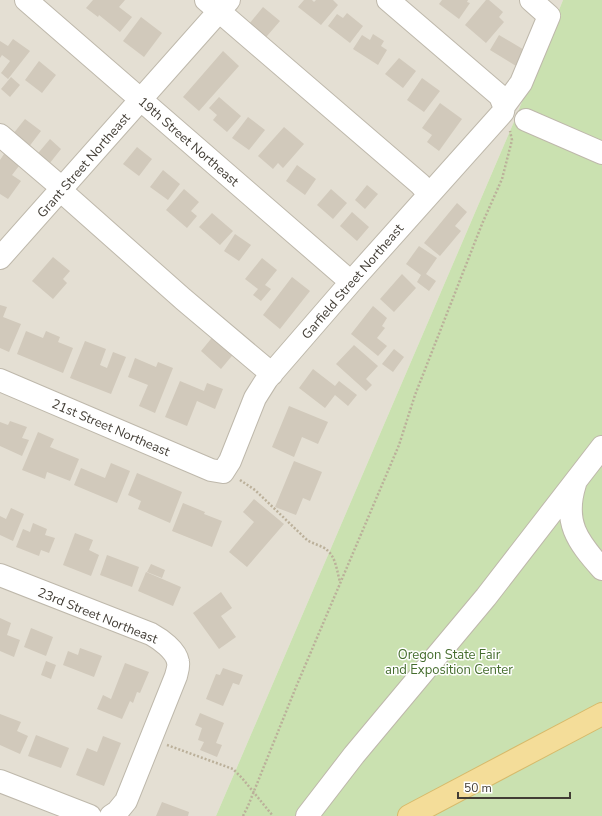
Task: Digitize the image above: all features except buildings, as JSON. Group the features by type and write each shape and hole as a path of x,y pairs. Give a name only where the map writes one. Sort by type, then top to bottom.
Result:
{"main road":[{"path":"409,816 602,714"}],"street":[{"name":"19th Street Northeast","path":"26,0 351,282"},
{"path":"388,0 500,96 502,112"},
{"name":"Garfield Street Northeast","path":"223,472 230,461 255,398 272,374 351,282 502,112 521,84 549,16 531,0"},
{"name":"Grant Street Northeast","path":"0,258 140,99 218,4"},
{"path":"218,4 429,194"},
{"path":"526,120 602,153"},
{"path":"0,135 62,188 68,197 183,299 272,374"},
{"name":"21st Street Northeast","path":"0,380 211,470 223,472"},
{"path":"306,816 354,755 486,597 602,447"},
{"path":"576,481 570,509 572,524 580,543 602,569"},
{"name":"23rd Street Northeast","path":"0,575 144,631 164,641 178,662 176,676 152,740"},
{"path":"111,816 117,812 126,801 152,740"},
{"path":"0,781 90,816"}],"path":[{"path":"243,816 340,582 399,445 416,395 482,224 502,179 512,140 509,128 502,112"},
{"path":"223,472 255,490 307,540 328,550 333,558 340,582"},
{"path":"152,740 233,769 273,816"}],"shaded area":[{"path":"0,0 563,0 513,124 216,816 0,816"}],"green space":[{"name":"Oregon State Fair and Exposition Center","path":"563,0 602,0 602,816 216,816 513,124"}]}
